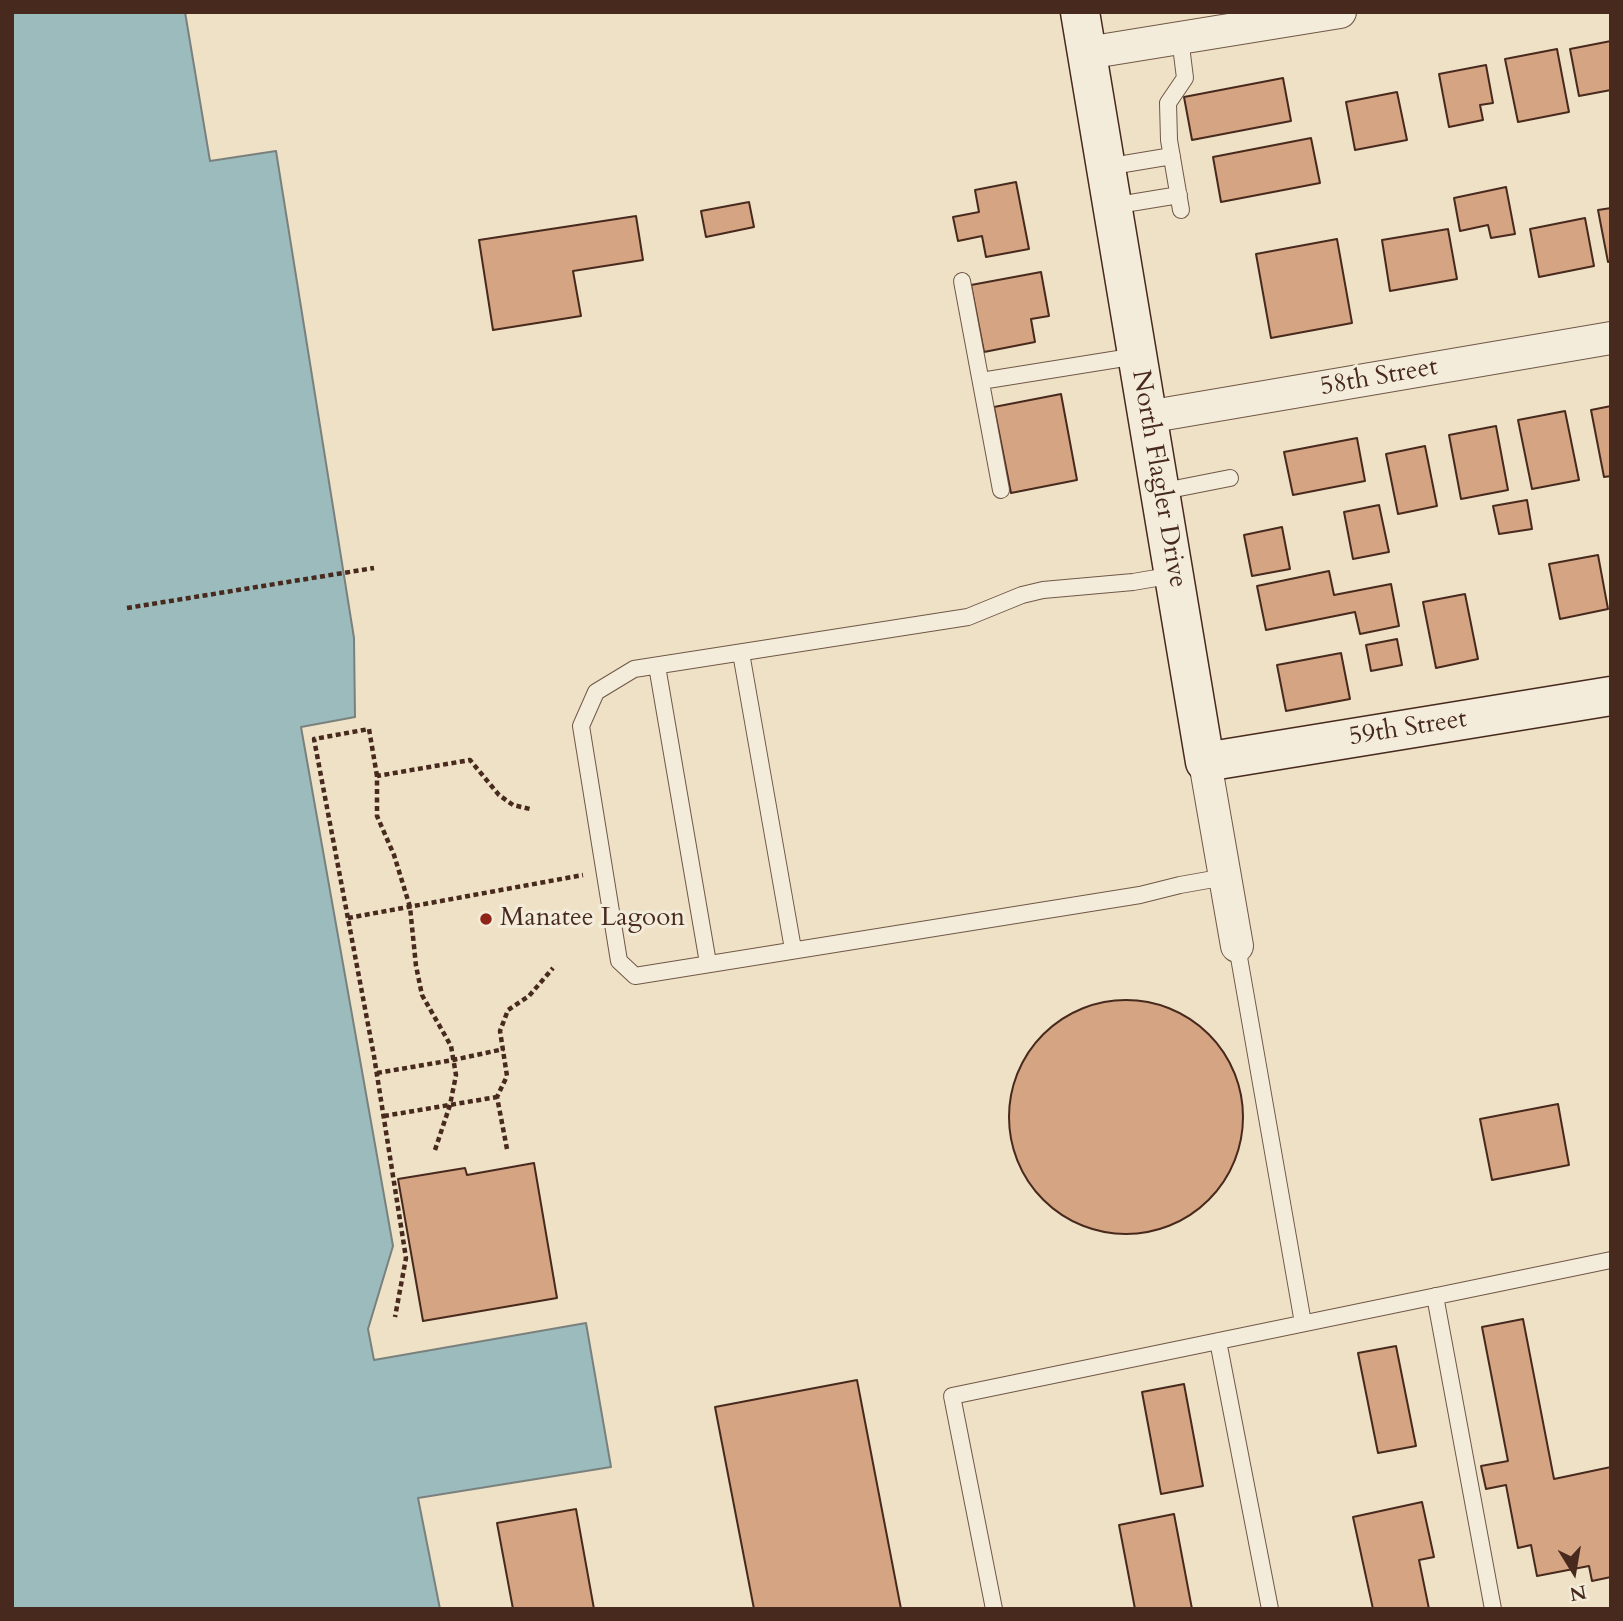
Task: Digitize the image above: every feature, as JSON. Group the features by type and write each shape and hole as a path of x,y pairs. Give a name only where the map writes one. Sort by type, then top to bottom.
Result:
{"street":[{"name":"North Flagler Drive","path":"1080,12 1237,946"},
{"path":"1087,53 1266,18 1326,13"},
{"name":"58th Street","path":"1147,417 1611,338"},
{"name":"59th Street","path":"1205,762 1611,696"}],"lane":[{"path":"1112,206 1180,202 1172,156 1168,103 1185,78 1198,32"},
{"path":"1105,167 1172,156"},
{"path":"962,281 1001,490"},
{"path":"981,382 1137,356"},
{"path":"1159,492 1230,478"},
{"path":"1174,575 1133,582 1043,590 1022,595 968,617 634,669 596,692 580,726 604,871 620,961 635,976 1140,895 1225,877"},
{"path":"741,653 793,950"},
{"path":"657,666 708,963"},
{"path":"1237,946 1303,1323"},
{"path":"994,1609 952,1396 1611,1261"},
{"path":"1435,1296 1493,1609"},
{"path":"1219,1341 1270,1609"}],"path":[{"path":"127,608 374,568"},
{"path":"395,1317 406,1258 377,1073 314,739 369,729 377,776 377,816 394,855 410,907 422,995 451,1046 456,1075 450,1105 435,1150"},
{"path":"377,776 470,760 499,795 513,805 530,809"},
{"path":"348,918 604,871"},
{"path":"507,1149 497,1097 507,1076 500,1031 508,1010 528,996 552,968"},
{"path":"377,1073 504,1049"},
{"path":"384,1116 497,1097"}],"water":[{"path":"12,12 185,12 210,161 276,151 354,638 355,717 301,727 393,1246 368,1329 374,1360 586,1323 611,1467 418,1498 440,1609 12,1609"}],"building":[{"path":"1611,41 1611,90 1579,96 1570,49"},
{"path":"1557,49 1569,112 1518,122 1505,59"},
{"path":"1486,65 1493,103 1480,105 1483,120 1449,127 1439,74"},
{"path":"1283,78 1291,121 1192,140 1184,97"},
{"path":"1397,92 1407,140 1355,150 1346,102"},
{"path":"1311,138 1320,183 1221,202 1213,157"},
{"path":"1016,182 1029,249 986,257 982,236 958,241 953,217 979,212 975,190"},
{"path":"1506,187 1515,234 1491,238 1488,225 1460,231 1454,198"},
{"path":"749,202 754,227 706,237 701,211"},
{"path":"1611,208 1611,261 1608,262 1598,210"},
{"path":"636,216 643,260 573,271 581,316 493,330 479,240"},
{"path":"1585,218 1594,266 1539,277 1530,229"},
{"path":"1448,229 1457,279 1390,291 1382,240"},
{"path":"1337,239 1352,323 1271,338 1256,254"},
{"path":"1041,272 1049,316 1031,319 1035,342 984,352 971,285"},
{"path":"1061,394 1077,480 1011,493 994,407"},
{"path":"1611,406 1611,476 1604,477 1591,410"},
{"path":"1565,411 1579,480 1532,489 1518,420"},
{"path":"1496,426 1508,490 1461,499 1449,435"},
{"path":"1357,438 1365,481 1293,495 1284,452"},
{"path":"1425,446 1437,506 1398,514 1386,454"},
{"path":"1527,500 1532,529 1499,534 1493,506"},
{"path":"1379,505 1389,552 1353,559 1344,512"},
{"path":"1282,527 1290,569 1252,576 1244,535"},
{"path":"1598,555 1608,609 1560,619 1549,564"},
{"path":"1329,571 1334,595 1391,584 1399,626 1360,634 1355,612 1266,630 1257,586"},
{"path":"1465,594 1478,659 1436,668 1423,602"},
{"path":"1397,639 1402,665 1371,671 1366,645"},
{"path":"1341,653 1350,699 1286,711 1277,665"},
{"path":"1126,1000 1149,1002 1171,1009 1209,1034 1234,1072 1241,1094 1241,1140 1234,1162 1209,1200 1171,1225 1149,1232 1126,1234 1103,1232 1081,1225 1043,1200 1018,1162 1011,1140 1009,1117 1011,1094 1018,1072 1043,1034 1081,1009 1103,1002"},
{"path":"1558,1104 1569,1165 1492,1180 1480,1119"},
{"path":"534,1163 557,1298 423,1321 398,1179 465,1168 467,1175"},
{"path":"1523,1319 1554,1479 1611,1467 1611,1577 1592,1581 1589,1566 1537,1576 1531,1545 1518,1548 1506,1485 1486,1489 1481,1466 1508,1461 1482,1327"},
{"path":"1396,1346 1416,1446 1378,1453 1358,1353"},
{"path":"857,1380 901,1609 754,1609 715,1407"},
{"path":"1184,1384 1203,1486 1161,1494 1142,1392"},
{"path":"1422,1502 1434,1557 1419,1560 1429,1609 1373,1609 1353,1517"},
{"path":"576,1509 594,1609 513,1609 497,1523"},
{"path":"1174,1514 1192,1609 1135,1609 1119,1525"}],"place":[{"name":"Manatee Lagoon","path":"486,919"}]}
